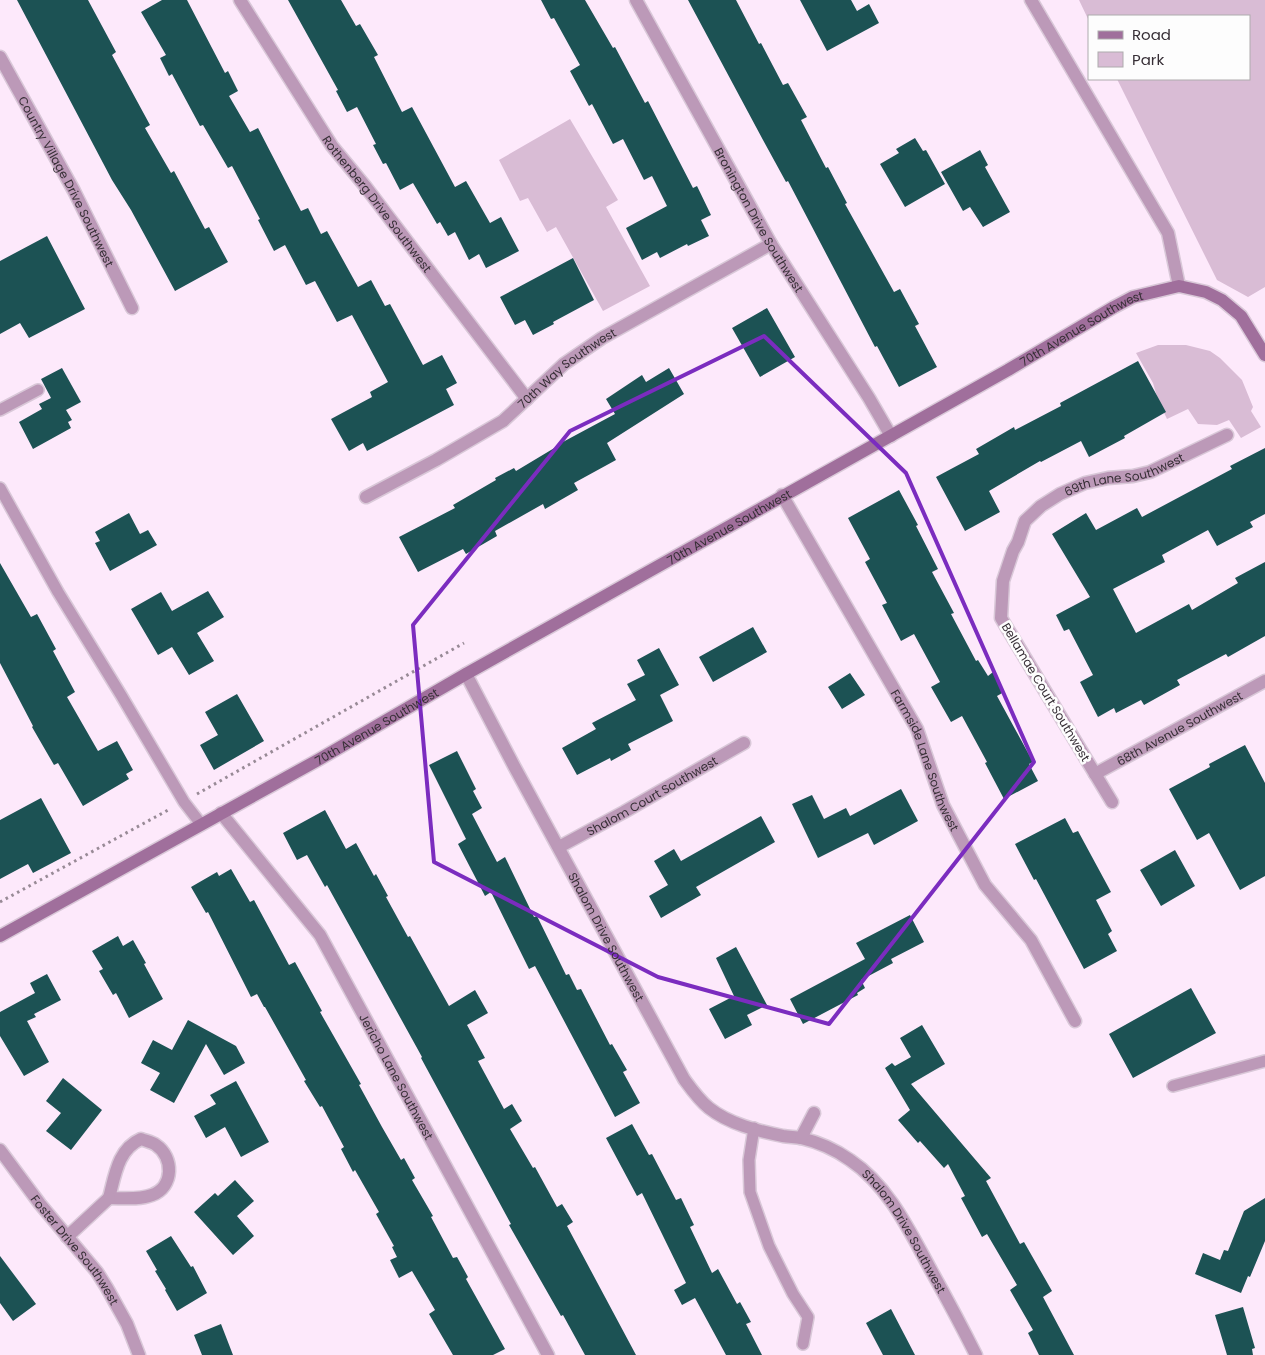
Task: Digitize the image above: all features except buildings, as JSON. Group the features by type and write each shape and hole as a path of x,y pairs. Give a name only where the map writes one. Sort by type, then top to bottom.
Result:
{"street":[{"name":"Rothenberg Drive Southwest","path":"240,0 332,146 365,186 527,399"},
{"name":"Bronington Drive Southwest","path":"636,0 771,244 891,436"},
{"path":"1031,0 1168,233 1179,286 1206,292 1222,300 1241,316 1265,355"},
{"name":"Country Village Drive Southwest","path":"0,57 74,191 132,308"},
{"name":"70th Way Southwest","path":"366,497 436,460 502,420 564,364 602,338 771,244"},
{"name":"70th Avenue Southwest","path":"0,936 318,760 782,495 1008,370 1114,307 1133,297 1179,286"},
{"name":"69th Lane Southwest","path":"1026,521 1041,506 1085,483 1150,472 1227,435"},
{"name":"Farmside Lane Southwest","path":"782,495 917,729 943,805 985,885 1031,940 1075,1020"},
{"name":"Bellamae Court Southwest","path":"1026,521 1018,542 1012,551 1003,581 1001,618 1112,802"},
{"name":"Shalom Drive Southwest","path":"466,674 684,1079 695,1095 710,1109 726,1119 779,1135 801,1138 833,1150 864,1170 878,1184 891,1202 915,1242 976,1355"},
{"name":"68th Avenue Southwest","path":"1095,774 1265,681"},
{"name":"Shalom Court Southwest","path":"559,847 744,744"},
{"name":"Jericho Lane Southwest","path":"221,813 320,935 548,1355"},
{"path":"801,1138 814,1113"},
{"path":"67,1237 109,1198 117,1168 124,1152 132,1143 141,1139 155,1144 166,1155 170,1169 167,1184 154,1195 143,1198 109,1198"},
{"name":"Foster Drive Southwest","path":"0,1150 40,1204 97,1272 127,1324 139,1355"}],"lane":[{"path":"0,410 38,390"},
{"path":"0,488 58,592 184,802 201,824"},
{"path":"1173,1086 1265,1061"},
{"path":"754,1128 749,1160 750,1192 769,1246 793,1294 808,1317 803,1344"}],"path":[{"path":"0,902 184,802 464,643"}],"highlighted area":[{"path":"764,336 906,473 1034,762 829,1024 658,977 434,862 413,625 570,431"}],"green space":[{"path":"1079,0 1265,0 1265,287 1248,297 1217,280 1117,80 1250,80 1250,15 1088,15 1088,19"},
{"path":"570,119 618,200 606,207 650,286 603,311 556,227 547,232 528,198 520,201 499,160"},
{"path":"1158,345 1186,345 1210,351 1220,358 1242,380 1253,407 1251,411 1261,427 1241,438 1229,420 1217,425 1198,424 1188,409 1167,419 1158,400 1153,383 1136,353"}]}
